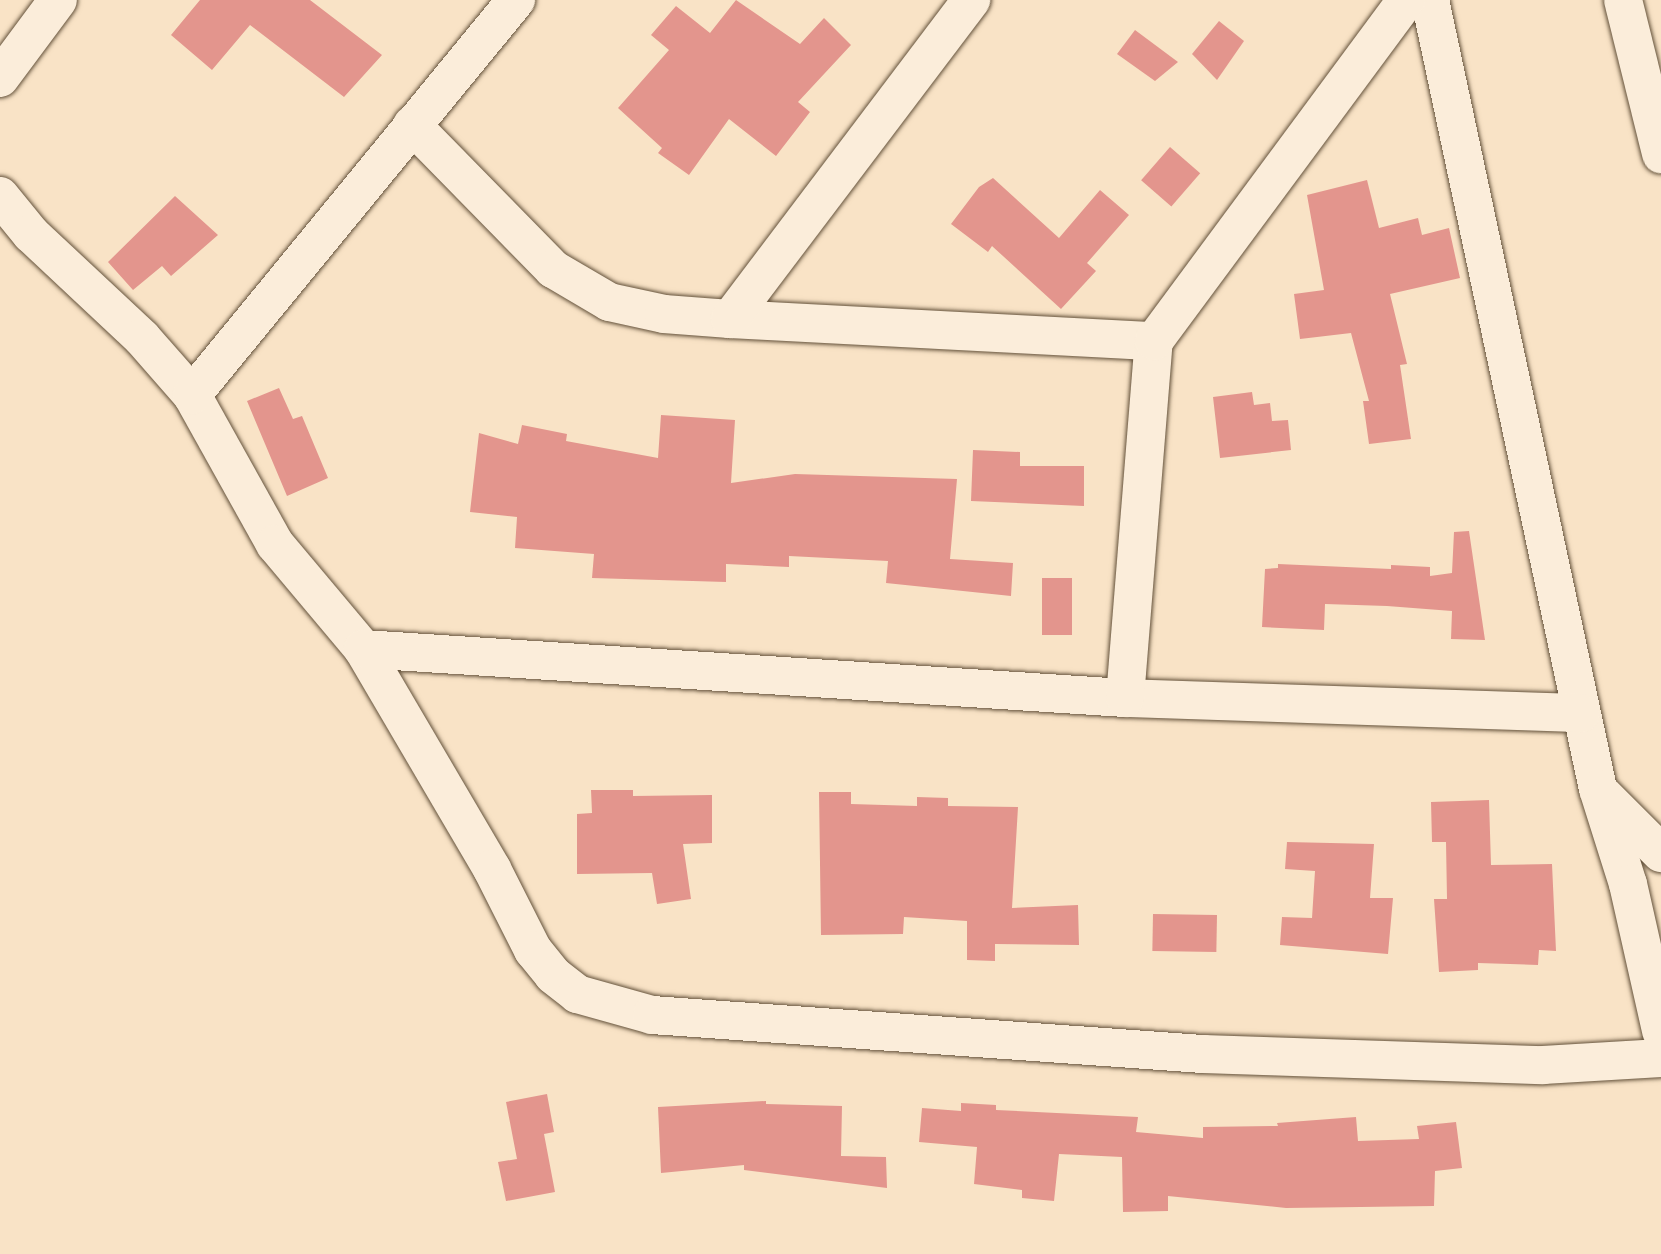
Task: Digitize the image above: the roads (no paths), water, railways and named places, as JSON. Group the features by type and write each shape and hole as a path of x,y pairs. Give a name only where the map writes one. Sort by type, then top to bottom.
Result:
{"street":[{"path":"0,78 58,0"},
{"path":"192,395 516,0"},
{"path":"730,319 971,0"},
{"path":"1125,698 1154,341 1406,0"},
{"path":"1430,0 1598,789 1628,884 1661,1031"},
{"path":"1623,0 1657,114 1661,155"},
{"path":"412,125 553,269 582,290 634,309 730,319 1154,341"},
{"path":"0,197 31,234 142,338 192,395 275,544 363,649 492,869 533,950 553,975 577,995 652,1016 1292,1059 1543,1065 1661,1058"},
{"path":"363,649 1125,698 1581,713"},
{"path":"1598,789 1661,853"}]}
